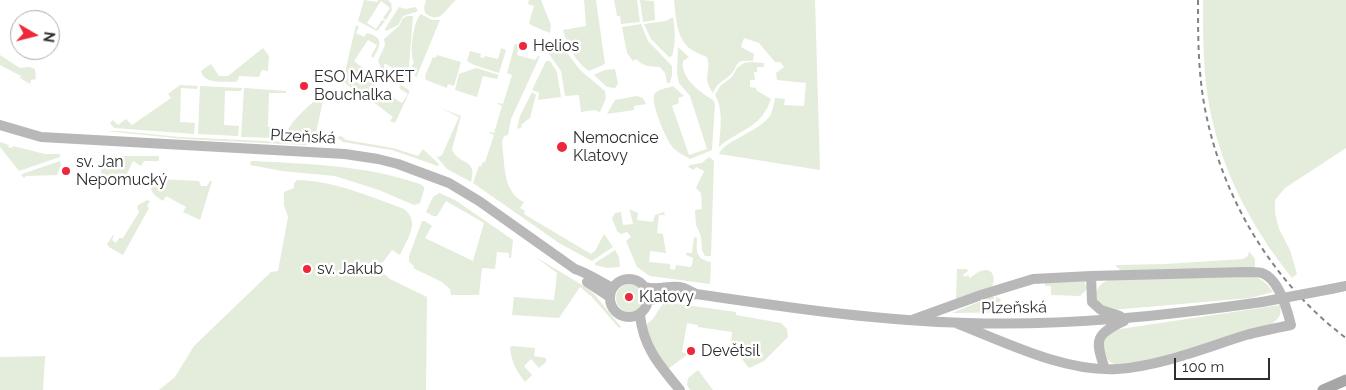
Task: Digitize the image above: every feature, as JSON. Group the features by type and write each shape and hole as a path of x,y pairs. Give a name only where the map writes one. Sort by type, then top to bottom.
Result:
{"main road":[{"name":"Plzeňská","path":"0,125 41,137 345,154 388,161 432,176 461,190 575,269 583,271 601,283 611,293"},
{"path":"912,320 1032,279 1245,272 1262,273 1267,276 1278,290 1287,307 1291,325 1248,335 1159,362 1128,368 1105,369 1056,360 1009,345 956,323"},
{"path":"1091,276 1092,302 1106,312 1130,319"},
{"name":"Plzeňská","path":"680,390 651,353 645,341 639,336 628,318 615,311 611,305 611,293 619,282 630,278 646,287 654,289 684,288 696,294"},
{"name":"Plzeňská","path":"649,301 661,295 685,296 696,294 853,315 912,320 956,323 1039,323 1130,319 1262,302 1346,286"},
{"path":"628,318 645,310 649,301 646,287"},
{"path":"640,314 645,341"},
{"path":"1105,369 1098,352 1100,335 1109,328 1130,319"},
{"path":"1323,390 1346,380"}],"green space":[{"path":"364,0 377,2 378,0 388,0 391,3 392,10 386,20 383,18 390,8 381,1 367,23 376,29 382,20 385,21 377,31 358,21"},
{"path":"426,0 456,0 442,15 435,17 425,13"},
{"path":"529,0 541,0 551,25 550,33 529,23 534,6 528,4"},
{"path":"584,0 596,0 605,64 589,71 584,68 573,53 563,30 586,26"},
{"path":"614,0 637,0 640,22 621,24 620,16 617,16"},
{"path":"640,0 654,1 655,20 643,22"},
{"path":"674,0 815,0 820,170 719,154 728,144 766,120 771,114 775,98 785,99 784,105 804,106 806,83 777,80 776,73 784,67 780,62 775,62 759,43 744,38 741,47 754,54 753,61 739,62 732,73 718,85 713,93 707,78 707,57 692,50 683,40 676,21"},
{"path":"1203,0 1346,0 1346,148 1285,188 1275,200 1275,213 1279,229 1290,250 1297,274 1292,278 1248,213 1218,143 1207,92"},
{"path":"399,7 406,9 415,7 418,10 403,16 398,25 386,31 385,29"},
{"path":"421,14 432,20 440,20 416,78 412,67 414,62 412,45 416,23"},
{"path":"407,16 413,16 409,66 413,80 412,85 407,83 407,77 386,64 384,64 384,69 381,68 378,61 385,45 384,39"},
{"path":"673,17 674,46 672,56 669,57 651,39 644,24 666,21"},
{"path":"641,24 648,41 672,66 670,83 667,83 665,73 660,67 644,65 636,59 633,61 627,53 622,27"},
{"path":"356,25 359,27 356,33 364,37 367,33 376,37 379,42 378,50 373,58 371,56 377,45 368,40 354,61 363,68 358,75 402,103 408,94 399,88 401,85 409,90 409,93 395,123 390,121 393,117 368,98 364,101 362,98 365,95 359,94 343,81"},
{"path":"555,41 560,43 580,70 605,91 606,98 600,112 594,110 581,112 579,95 565,96 561,71 549,54"},
{"path":"515,44 519,45 517,55 535,60 540,56 511,119 508,135 504,136 502,142 504,168 508,184 517,197 524,202 520,208 525,211 524,214 591,254 595,251 604,234 613,247 592,261 559,243 473,183 479,166 485,162 494,135 489,132 494,133 502,106 498,103 503,104 512,75 507,73"},
{"path":"678,47 689,57 683,61 683,67 688,79 697,89 713,100 715,104 712,150 690,159 671,145 662,127 654,103 655,93 673,86 684,96 678,98 679,103 672,106 689,155 707,149 690,96 679,83 677,73"},
{"path":"263,48 269,56 268,71 262,70 259,77 239,76 235,82 215,81 206,78 201,71 211,64 219,76 228,76"},
{"path":"501,48 506,50 499,73 467,61 470,51 481,54 480,57 484,58 485,56 498,59"},
{"path":"0,55 20,68 30,67 35,69 36,79 31,80 30,84 20,78 21,76 0,65"},
{"path":"437,55 461,62 454,86 448,84 447,88 426,80 425,76 433,57 435,58"},
{"path":"546,61 550,61 557,72 561,97 538,100 539,93 532,90"},
{"path":"744,63 764,63 764,67 757,67 757,72 754,72 755,80 750,80 750,87 756,88 756,90 771,99 767,109 755,123 719,147 720,107 715,95 720,86 732,77 737,68"},
{"path":"476,68 499,75 497,79 483,76 477,97 455,90 459,74"},
{"path":"615,69 618,84 615,88 607,87 594,75 605,70"},
{"path":"180,85 198,86 197,89 181,88 180,122 195,123 194,134 114,128 110,123 113,120 118,125 126,119 132,125 171,98 168,94"},
{"path":"200,86 242,88 241,91 225,91 224,125 239,126 238,136 198,134"},
{"path":"244,88 286,91 286,93 269,93 268,127 283,128 283,131 276,138 241,137"},
{"path":"532,92 536,95 530,118 521,125 522,127 517,129 520,116"},
{"path":"637,96 643,98 646,104 634,106 634,110 607,114 615,100"},
{"path":"318,98 323,101 315,137 310,141 285,139 293,122"},
{"path":"440,108 461,116 452,149 458,158 470,165 472,169 471,182 447,169 435,155 438,157 442,155 459,117"},
{"path":"106,131 180,137 306,143 306,145 184,139"},
{"path":"341,136 346,140 393,148 418,156 423,149 439,164 438,166 392,150 343,142 338,138"},
{"path":"0,142 12,148 13,146 45,154 60,154 60,157 19,171 0,147"},
{"path":"106,156 159,156 159,161 144,161 141,166 133,161 123,182 102,177 101,163"},
{"path":"709,157 714,161 711,256 705,256 702,250 701,236 696,225 695,210 702,209 701,193 696,188 704,171 696,167 694,170 688,167 702,163"},
{"path":"60,161 61,165 57,175 26,176 24,178 21,175 22,174"},
{"path":"251,161 357,169 420,184 424,187 424,190 420,203 414,205 379,190 335,176 282,171 250,165"},
{"path":"154,180 199,181 201,186 207,186 212,181 200,220 183,212 186,207 166,196 163,201 155,195 151,186"},
{"path":"297,180 325,183 352,190 404,209 409,214 412,219 411,231 400,255 392,250 384,261 376,267 390,279 427,297 426,390 159,390 175,377 194,346 271,272 278,271 288,217 284,205 284,192 294,188 294,183"},
{"path":"439,193 455,200 513,240 511,258 509,258 509,253 497,252 495,269 482,268 479,295 451,295 450,289 442,282 413,268 414,266 409,262 409,256 422,221 432,226 425,238 473,261 484,223 446,201 437,216 426,212 433,197"},
{"path":"147,200 150,201 147,206 149,208 123,255 109,247 107,244 113,235 112,240 116,243 119,238 123,238 139,212 137,206"},
{"path":"629,209 638,213 637,220 653,222 655,215 664,212 665,215 659,215 657,233 663,234 666,253 650,251 649,262 670,264 670,269 675,270 676,265 690,267 693,258 686,255 686,253 692,253 694,237 697,238 698,254 702,259 711,262 710,284 650,276 637,267 626,241 631,237 627,232 621,234 617,231 612,218 615,213 625,211 621,212 623,225 633,224"},
{"path":"615,250 619,257 620,267 607,268 595,265 595,263"},
{"path":"1249,251 1255,259 1255,268 1121,271 1115,265 1243,259 1248,256"},
{"path":"534,256 587,288 621,327 619,328 592,297 580,287 559,318 512,315 514,297 554,300 557,273"},
{"path":"957,269 967,269 968,271 963,275 965,277 968,275 970,278 988,270 993,277 992,287 956,299"},
{"path":"1244,275 1261,280 1273,292 1250,298 1112,310 1098,303 1096,294 1101,284 1113,279"},
{"path":"1084,281 1087,288 1080,296 1051,295 1051,286 1045,286 1045,282"},
{"path":"630,284 640,288 644,298 640,308 630,312 620,308 616,298 620,288"},
{"path":"991,297 994,297 994,300 984,300"},
{"path":"996,297 1001,299 999,303 1015,311 1017,307 1029,312 952,313 983,300 983,303 995,304"},
{"path":"664,302 736,312 736,315 781,323 787,329 788,337 764,361 749,368 731,345 732,332 698,327 698,325 687,323 682,352 688,354 668,369 660,359 644,326 652,320"},
{"path":"1280,305 1281,311 1279,316 1271,324 1149,361 1114,364 1107,359 1104,352 1103,335 1107,331"},
{"path":"510,347 535,348 534,356 546,358 546,362 539,368 531,359 524,366 532,375 525,382 513,361"},
{"path":"47,356 45,357 43,390 0,390 0,357"},
{"path":"698,370 713,390 690,390 687,385 688,378"}],"railway":[{"path":"1198,0 1199,57 1203,100 1214,146 1225,178 1239,209 1275,266 1296,292 1346,338"}],"place":[{"name":"Helios","path":"523,46"},
{"name":"ESO MARKET Bouchalka","path":"304,86"},
{"name":"Nemocnice Klatovy","path":"562,147"},
{"name":"sv. Jan Nepomucký","path":"66,171"},
{"name":"sv. Jakub","path":"307,269"},
{"name":"Klatovy","path":"629,297"},
{"name":"Devětsil","path":"691,351"}]}
